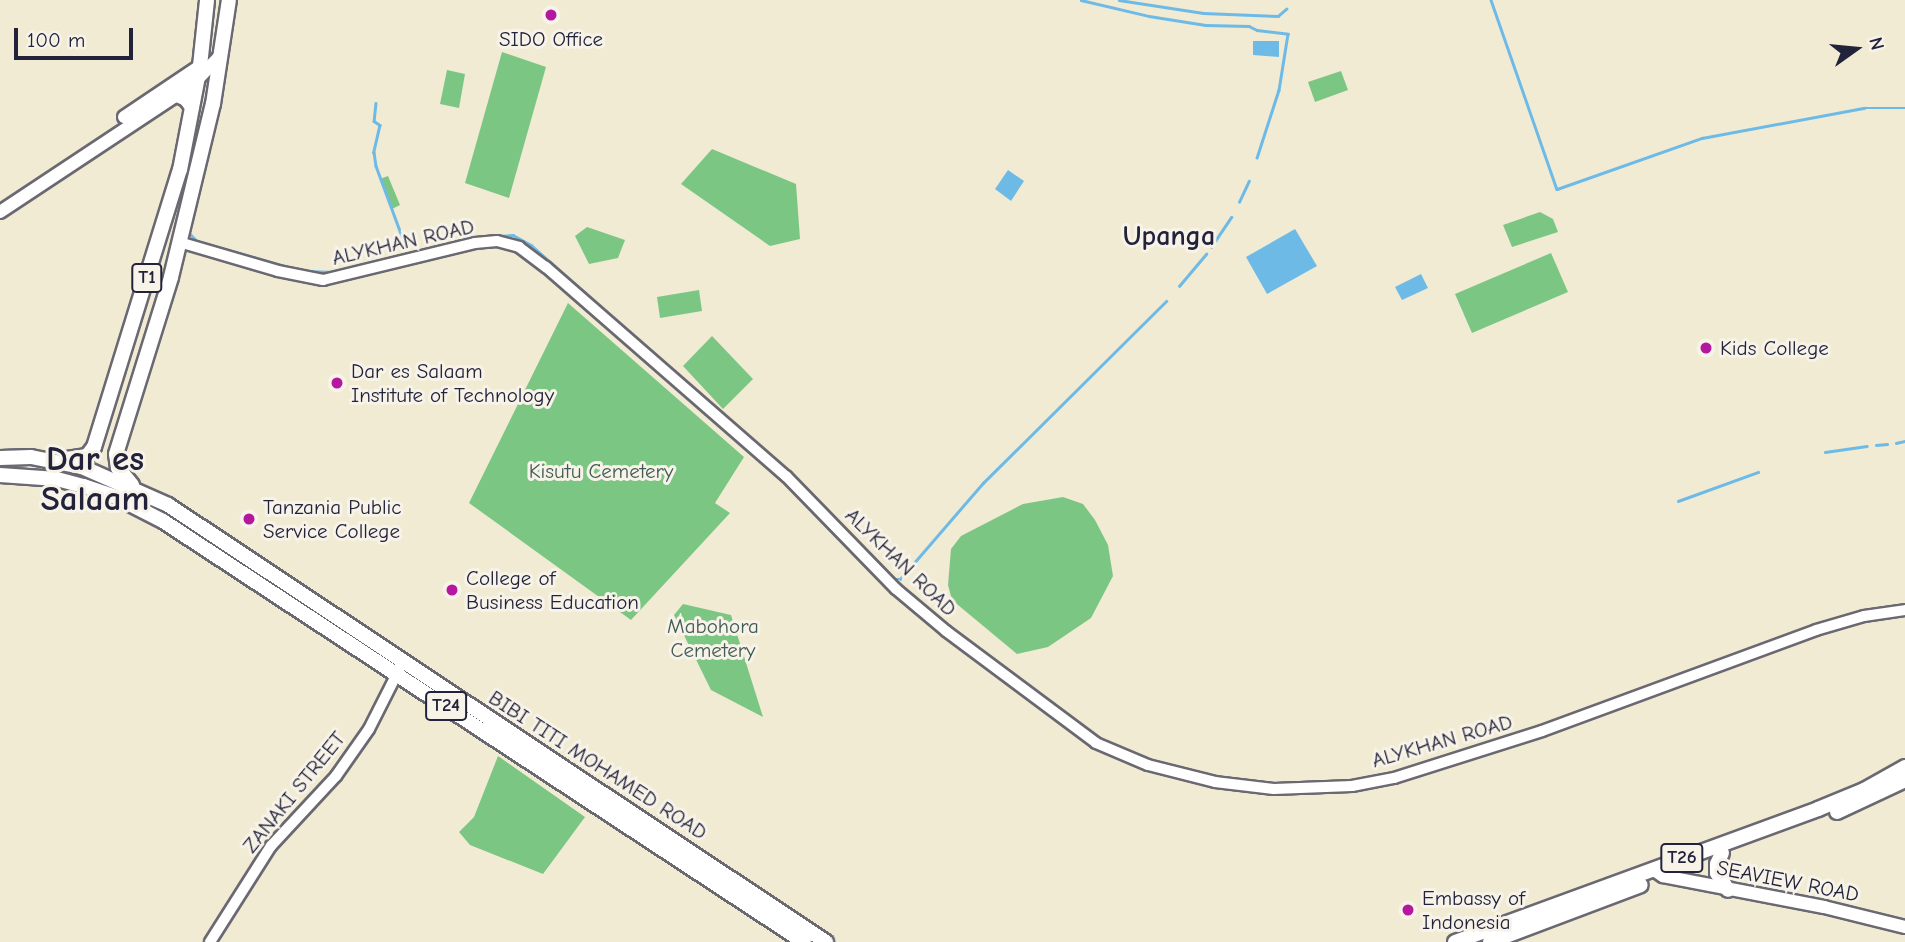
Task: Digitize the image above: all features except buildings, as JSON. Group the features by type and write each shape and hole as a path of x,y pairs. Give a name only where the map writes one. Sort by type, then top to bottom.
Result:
{"highway":[{"name":"T1","path":"55,459 79,459 88,456 94,447 180,170 199,73 206,0"},
{"name":"T1","path":"139,490 118,468 116,454 179,242 213,104 229,0"},
{"path":"175,94 192,107"},
{"name":"BIBI TITI MOHAMED ROAD","path":"0,458 55,459 86,468 168,505 399,668 802,936 826,942"},
{"name":"BIBI TITI MOHAMED ROAD","path":"0,475 57,479 118,498 180,531 399,668"},
{"name":"T26","path":"1490,942 1845,798 1905,767"},
{"name":"T26","path":"1455,942 1722,853 1849,807 1905,780"},
{"path":"1722,853 1717,864 1717,873 1728,890"}],"main road":[{"path":"0,212 175,94 219,57"},
{"path":"0,202 199,73"},
{"name":"SEAVIEW ROAD","path":"1659,873 1728,890 1824,907 1905,927"}],"street":[{"name":"ALYKHAN ROAD","path":"179,242 278,271 323,280 475,243 497,241 519,247 596,309 786,476 922,612 1069,725 1115,753 1148,765 1215,782 1274,789 1339,787 1394,778 1530,735 1816,630 1864,616 1905,610"},
{"name":"ZANAKI STREET","path":"209,942 271,846 337,776 369,729 399,668"}],"green space":[{"path":"502,52 546,67 509,198 465,183"},
{"path":"447,70 465,74 459,108 440,104"},
{"path":"1341,71 1348,90 1315,102 1308,82"},
{"path":"712,149 796,184 800,239 770,246 681,184"},
{"path":"388,176 400,205 392,209 380,179"},
{"path":"1540,212 1553,219 1558,232 1512,247 1503,225"},
{"path":"587,227 625,240 618,258 589,264 575,236"},
{"path":"1551,253 1568,292 1472,333 1455,294"},
{"path":"699,290 702,311 660,318 657,297"},
{"name":"Kisutu Cemetery","path":"568,303 744,457 715,503 730,513 631,620 469,503"},
{"path":"712,336 753,379 723,409 683,366"},
{"path":"1063,497 1083,504 1095,520 1108,545 1113,576 1091,618 1048,647 1017,654 952,600 948,585 951,549 961,536 1023,504"},
{"name":"Mabohora Cemetery","path":"683,604 731,615 763,717 711,690 674,615"},
{"path":"498,756 585,817 543,874 470,845 459,832 474,817"}],"water":[{"path":"1253,41 1279,41 1279,57 1253,55"},
{"path":"1008,170 1024,181 1011,201 995,189"},
{"path":"1295,229 1317,266 1267,294 1246,257"},
{"path":"1421,274 1428,288 1402,300 1395,287"}],"waterway":[{"path":"1081,0 1149,16 1205,25 1249,26 1257,30 1288,34 1279,90 1257,158"},
{"path":"1119,0 1203,13 1278,16 1286,9"},
{"path":"1491,0 1557,189 1702,138 1864,108 1905,108"},
{"path":"376,103 374,121 380,125 374,152 376,166 406,247"},
{"path":"1239,202 1249,181"},
{"path":"1211,247 1231,217"},
{"path":"188,232 197,241 299,270"},
{"path":"498,236 513,235 531,245 759,446"},
{"path":"1179,286 1206,254"},
{"path":"306,271 334,272"},
{"path":"892,579 900,579 983,483 1166,301"},
{"path":"1896,443 1905,441"},
{"path":"1876,445 1887,444"},
{"path":"1825,452 1867,446"},
{"path":"1678,501 1758,472"},
{"path":"800,484 871,556"}],"place":[{"name":"SIDO Office","path":"551,15"},
{"name":"Kids College","path":"1706,348"},
{"name":"Dar es Salaam Institute of Technology","path":"337,383"},
{"name":"Tanzania Public Service College","path":"249,519"},
{"name":"College of Business Education","path":"452,590"},
{"name":"Embassy of Indonesia","path":"1408,910"}],"district":[{"name":"Upanga","path":"1169,236"},
{"name":"Dar es Salaam","path":"95,479"}]}
